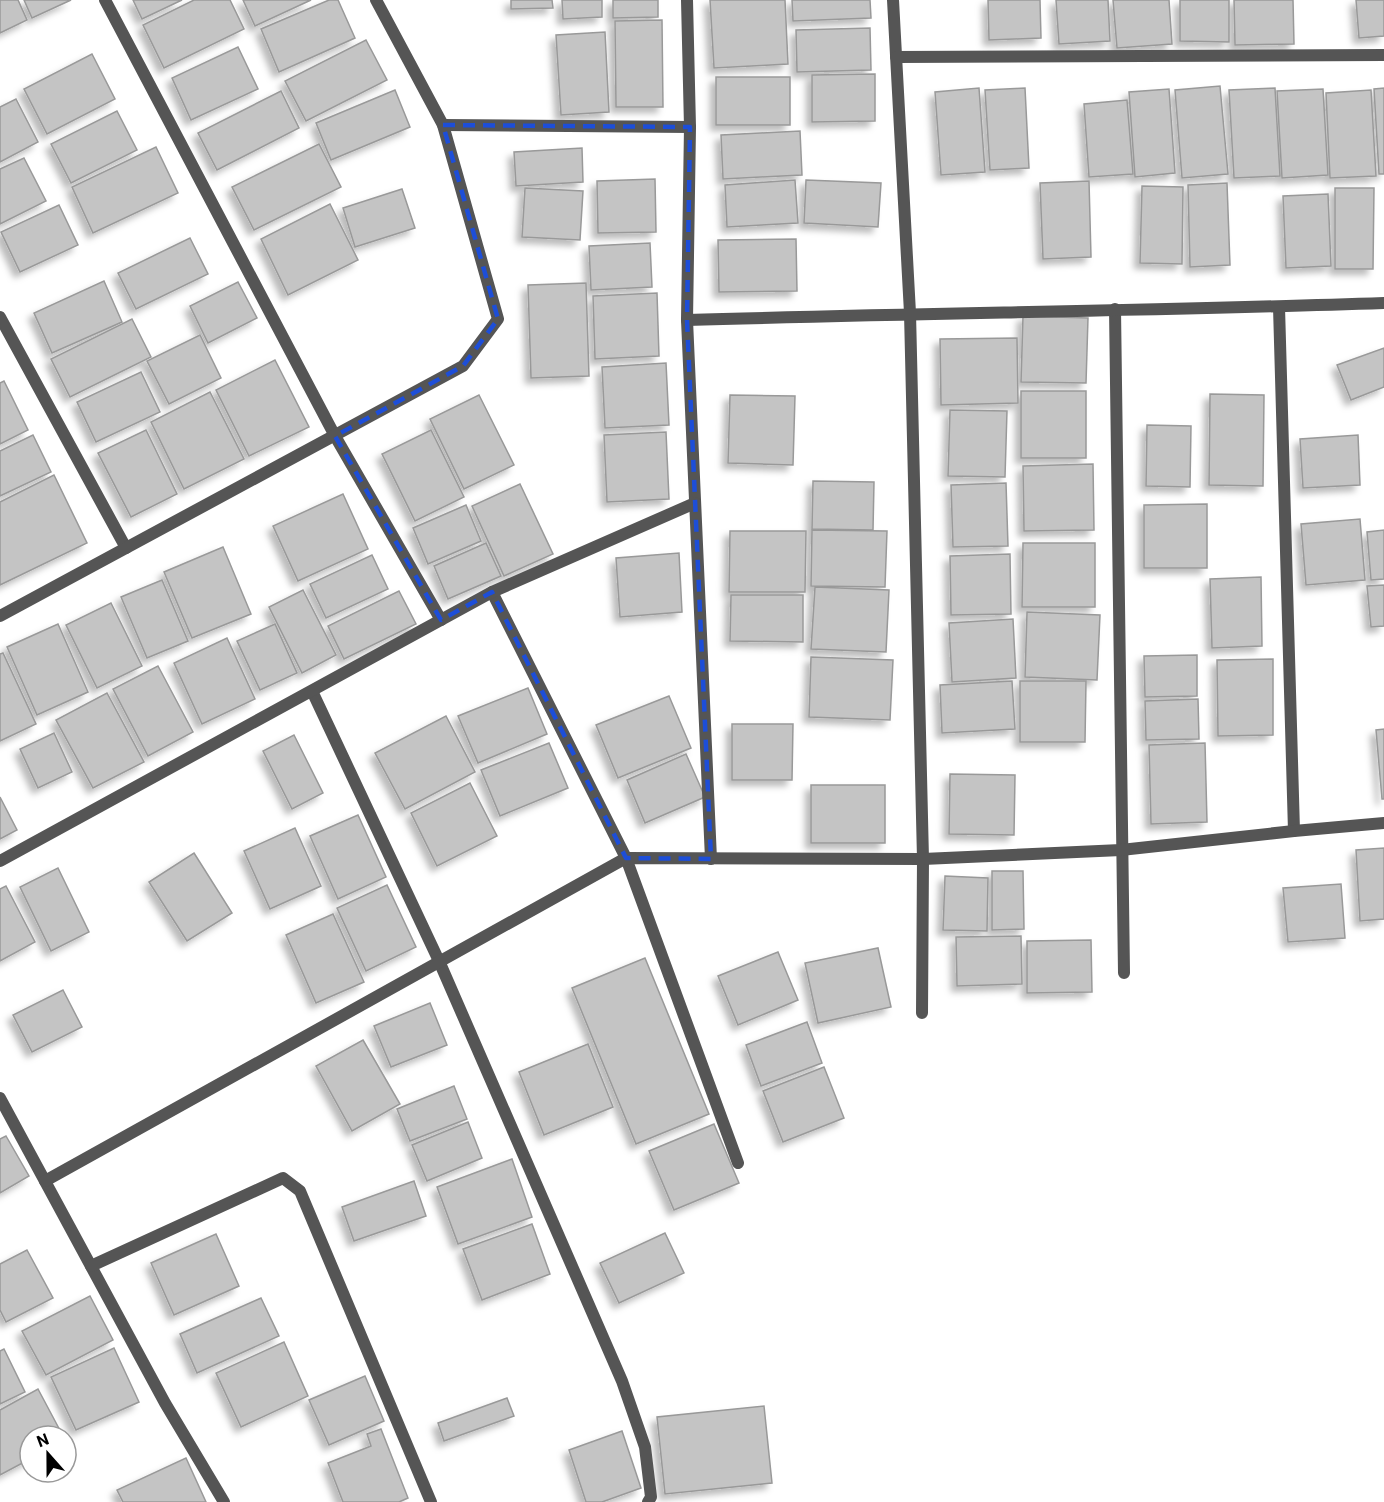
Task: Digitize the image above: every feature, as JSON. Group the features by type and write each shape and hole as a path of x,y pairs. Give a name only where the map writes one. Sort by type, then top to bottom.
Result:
{"street":[{"path":"105,0 335,436 441,620"},
{"path":"0,616 463,366 498,319 443,125 376,0"},
{"path":"687,0 690,127 687,320 711,859"},
{"path":"893,0 910,313 922,859 922,1013"},
{"path":"896,57 1384,55"},
{"path":"443,125 690,127"},
{"path":"687,320 1384,303"},
{"path":"1279,307 1294,831"},
{"path":"1115,309 1124,973"},
{"path":"0,316 126,548"},
{"path":"0,861 492,592 695,504"},
{"path":"492,592 626,858 738,1163"},
{"path":"312,691 439,961 622,1381 645,1447 651,1497 648,1502"},
{"path":"45,1181 626,858 922,859 1121,850 1384,823"},
{"path":"0,1098 165,1403 224,1502"},
{"path":"91,1266 283,1178 300,1191 431,1502"}],"highlighted area":[{"path":"443,125 690,127 687,320 711,859 626,858 492,592 441,620 335,436 463,366 498,319"}],"building":[{"path":"0,0 18,0 27,20 0,33"},
{"path":"24,0 71,0 32,18"},
{"path":"133,0 182,0 142,19"},
{"path":"194,0 230,0 244,29 164,68 143,25"},
{"path":"243,0 311,0 255,26"},
{"path":"329,0 338,0 355,38 279,72 261,29"},
{"path":"511,0 552,0 553,8 511,9"},
{"path":"562,0 602,0 602,17 563,19"},
{"path":"613,0 658,0 658,17 613,18"},
{"path":"710,0 785,0 788,64 714,68"},
{"path":"792,0 870,0 871,18 793,21"},
{"path":"988,0 1040,0 1041,38 989,40"},
{"path":"1056,0 1108,0 1110,41 1059,44"},
{"path":"1113,0 1169,0 1172,44 1117,48"},
{"path":"1180,0 1229,0 1229,42 1180,41"},
{"path":"1234,0 1293,0 1294,44 1235,45"},
{"path":"1356,0 1384,0 1384,36 1359,38"},
{"path":"662,20 663,107 616,107 615,21"},
{"path":"870,28 871,70 797,72 796,30"},
{"path":"605,32 609,112 561,115 556,35"},
{"path":"366,40 387,80 306,121 285,81"},
{"path":"238,47 258,89 191,120 172,78"},
{"path":"92,54 115,99 47,134 24,89"},
{"path":"875,74 875,121 812,122 812,75"},
{"path":"716,77 790,77 790,125 716,125"},
{"path":"1220,86 1228,174 1182,178 1175,90"},
{"path":"979,88 985,172 941,175 935,92"},
{"path":"1025,88 1029,168 990,170 985,90"},
{"path":"1275,88 1280,176 1234,178 1229,90"},
{"path":"1384,88 1384,174 1379,174 1374,89"},
{"path":"1169,89 1175,173 1135,177 1129,92"},
{"path":"1323,89 1328,175 1282,178 1277,91"},
{"path":"395,90 410,127 331,160 316,123"},
{"path":"1371,90 1376,176 1330,178 1326,93"},
{"path":"281,91 299,128 217,170 198,133"},
{"path":"16,99 38,142 0,162 0,107"},
{"path":"1127,100 1133,174 1089,177 1084,104"},
{"path":"117,111 137,150 71,183 51,144"},
{"path":"800,131 802,175 723,179 721,135"},
{"path":"319,144 341,187 254,230 232,187"},
{"path":"156,147 178,193 93,233 72,187"},
{"path":"582,148 583,182 516,186 514,152"},
{"path":"24,158 46,201 0,224 0,169"},
{"path":"655,179 656,232 598,233 597,181"},
{"path":"795,180 798,223 727,227 725,185"},
{"path":"806,180 881,183 878,227 804,223"},
{"path":"1089,181 1091,257 1043,259 1040,183"},
{"path":"1227,183 1230,265 1190,267 1188,185"},
{"path":"1142,186 1183,187 1182,264 1140,263"},
{"path":"525,188 583,191 580,240 522,237"},
{"path":"1335,188 1374,188 1373,269 1335,269"},
{"path":"402,189 415,228 355,247 343,208"},
{"path":"1328,194 1331,266 1286,268 1283,196"},
{"path":"330,204 358,260 288,295 261,239"},
{"path":"59,205 78,245 20,272 1,232"},
{"path":"190,238 208,274 136,309 118,273"},
{"path":"796,239 797,291 719,292 718,240"},
{"path":"650,243 652,287 591,290 589,246"},
{"path":"104,281 122,322 52,353 34,313"},
{"path":"238,282 257,318 208,343 190,306"},
{"path":"586,283 589,376 531,378 528,285"},
{"path":"657,293 659,356 595,359 593,296"},
{"path":"1023,316 1088,318 1086,383 1021,382"},
{"path":"132,319 151,357 70,397 51,359"},
{"path":"200,335 221,378 169,404 147,361"},
{"path":"1017,338 1018,403 941,405 940,339"},
{"path":"1384,348 1384,387 1351,400 1337,365"},
{"path":"275,360 309,427 249,456 216,390"},
{"path":"666,363 669,425 605,428 602,367"},
{"path":"141,372 160,412 96,442 77,402"},
{"path":"4,381 28,430 0,444 0,383"},
{"path":"1021,391 1086,391 1086,458 1021,458"},
{"path":"210,392 244,459 184,489 151,422"},
{"path":"1210,394 1264,395 1263,486 1209,485"},
{"path":"479,395 514,465 464,489 430,419"},
{"path":"730,395 795,396 793,465 728,463"},
{"path":"950,410 1007,411 1005,477 948,476"},
{"path":"1147,425 1191,426 1190,487 1146,486"},
{"path":"146,430 177,494 131,517 98,453"},
{"path":"431,430 464,497 415,521 382,454"},
{"path":"666,432 669,499 607,502 604,435"},
{"path":"33,435 51,472 0,496 0,451"},
{"path":"1358,435 1360,485 1303,488 1300,439"},
{"path":"1093,464 1094,530 1024,531 1023,466"},
{"path":"54,475 87,543 0,585 0,502"},
{"path":"813,481 874,482 873,530 812,529"},
{"path":"1006,483 1008,546 953,547 951,485"},
{"path":"520,484 553,554 504,576 472,506"},
{"path":"343,494 368,549 298,581 273,526"},
{"path":"1207,504 1207,568 1144,568 1144,505"},
{"path":"466,505 481,541 428,564 413,528"},
{"path":"1360,519 1365,580 1306,585 1301,524"},
{"path":"812,530 887,531 885,587 811,586"},
{"path":"1384,530 1384,579 1371,580 1367,532"},
{"path":"730,531 806,531 805,592 729,592"},
{"path":"486,543 501,576 448,599 434,566"},
{"path":"1023,543 1095,543 1095,607 1022,607"},
{"path":"223,547 251,614 192,638 164,572"},
{"path":"679,553 682,612 620,617 616,558"},
{"path":"1010,554 1011,614 951,615 950,556"},
{"path":"372,555 388,589 326,618 310,584"},
{"path":"1261,577 1262,646 1212,648 1210,579"},
{"path":"162,580 188,641 147,658 121,597"},
{"path":"1384,585 1384,626 1371,627 1367,586"},
{"path":"815,587 889,590 886,652 811,649"},
{"path":"303,590 336,655 302,673 269,607"},
{"path":"399,591 416,624 344,659 328,626"},
{"path":"731,595 803,595 803,642 730,641"},
{"path":"111,603 142,666 97,688 66,625"},
{"path":"1027,612 1100,615 1097,680 1025,677"},
{"path":"1013,619 1016,678 952,682 949,623"},
{"path":"58,624 88,692 37,715 7,647"},
{"path":"275,624 297,673 260,690 237,641"},
{"path":"227,638 255,699 202,724 174,663"},
{"path":"3,653 36,724 0,741 0,654"},
{"path":"1197,655 1197,696 1145,697 1144,656"},
{"path":"811,657 893,660 890,720 809,717"},
{"path":"1273,659 1273,735 1218,736 1217,660"},
{"path":"158,666 193,732 148,756 113,689"},
{"path":"1012,681 1015,729 942,733 940,685"},
{"path":"1020,681 1086,681 1085,742 1020,742"},
{"path":"528,688 547,734 478,763 458,716"},
{"path":"107,693 144,762 93,788 56,720"},
{"path":"669,696 691,748 618,778 596,725"},
{"path":"1198,699 1199,739 1146,740 1145,701"},
{"path":"446,716 475,772 405,809 375,753"},
{"path":"732,724 793,724 792,780 732,780"},
{"path":"1384,729 1384,799 1382,799 1376,730"},
{"path":"54,733 72,772 38,788 20,749"},
{"path":"294,735 323,793 292,809 263,751"},
{"path":"549,743 568,788 500,816 481,770"},
{"path":"1205,743 1207,822 1151,824 1149,745"},
{"path":"686,754 705,797 645,823 627,780"},
{"path":"950,774 1015,775 1014,835 949,834"},
{"path":"470,783 497,836 437,866 411,813"},
{"path":"811,785 885,785 885,843 811,843"},
{"path":"0,797 17,830 0,839"},
{"path":"358,815 386,877 338,899 310,836"},
{"path":"295,828 321,886 270,909 244,851"},
{"path":"1384,848 1384,919 1360,921 1356,850"},
{"path":"194,853 232,913 187,941 149,882"},
{"path":"58,868 89,932 51,951 20,887"},
{"path":"992,871 1023,871 1024,929 992,930"},
{"path":"945,876 988,878 987,931 943,930"},
{"path":"1341,884 1345,938 1288,942 1283,888"},
{"path":"387,885 416,947 366,971 337,908"},
{"path":"6,886 35,942 0,961 0,889"},
{"path":"333,914 364,982 316,1003 286,935"},
{"path":"1021,936 1022,984 957,986 956,937"},
{"path":"1091,940 1092,992 1027,993 1027,941"},
{"path":"878,948 891,1007 818,1023 805,963"},
{"path":"778,952 798,1000 738,1025 718,976"},
{"path":"645,958 709,1114 636,1144 572,988"},
{"path":"63,990 82,1027 32,1052 13,1015"},
{"path":"430,1003 447,1045 391,1067 374,1026"},
{"path":"807,1022 822,1063 761,1086 746,1045"},
{"path":"363,1040 400,1104 352,1131 316,1066"},
{"path":"588,1044 613,1107 544,1135 519,1072"},
{"path":"824,1067 844,1118 783,1142 763,1091"},
{"path":"454,1086 467,1119 410,1141 397,1109"},
{"path":"468,1122 482,1158 427,1181 412,1145"},
{"path":"714,1124 739,1183 674,1210 649,1151"},
{"path":"6,1136 29,1176 0,1193 0,1139"},
{"path":"512,1159 532,1217 458,1244 437,1187"},
{"path":"414,1181 426,1216 354,1241 342,1207"},
{"path":"532,1224 550,1274 482,1300 463,1249"},
{"path":"665,1233 684,1273 619,1303 600,1263"},
{"path":"216,1234 239,1286 174,1315 151,1263"},
{"path":"27,1250 53,1298 6,1322 0,1310 0,1264"},
{"path":"90,1296 113,1340 46,1375 22,1331"},
{"path":"261,1298 279,1336 197,1373 180,1334"},
{"path":"284,1342 308,1396 241,1427 216,1373"},
{"path":"114,1348 139,1402 78,1429 78,1424 73,1424 51,1377"},
{"path":"4,1349 25,1392 0,1404 0,1351"},
{"path":"365,1376 384,1421 329,1445 309,1400"},
{"path":"38,1389 57,1424 18,1424 18,1465 0,1475 0,1410"},
{"path":"507,1398 514,1416 444,1441 438,1423"},
{"path":"764,1406 772,1483 665,1494 657,1417"},
{"path":"381,1429 408,1498 399,1502 343,1502 328,1463 371,1446 367,1434"},
{"path":"622,1431 641,1488 602,1502 586,1502 569,1450"},
{"path":"186,1458 206,1502 123,1502 117,1490"}]}
